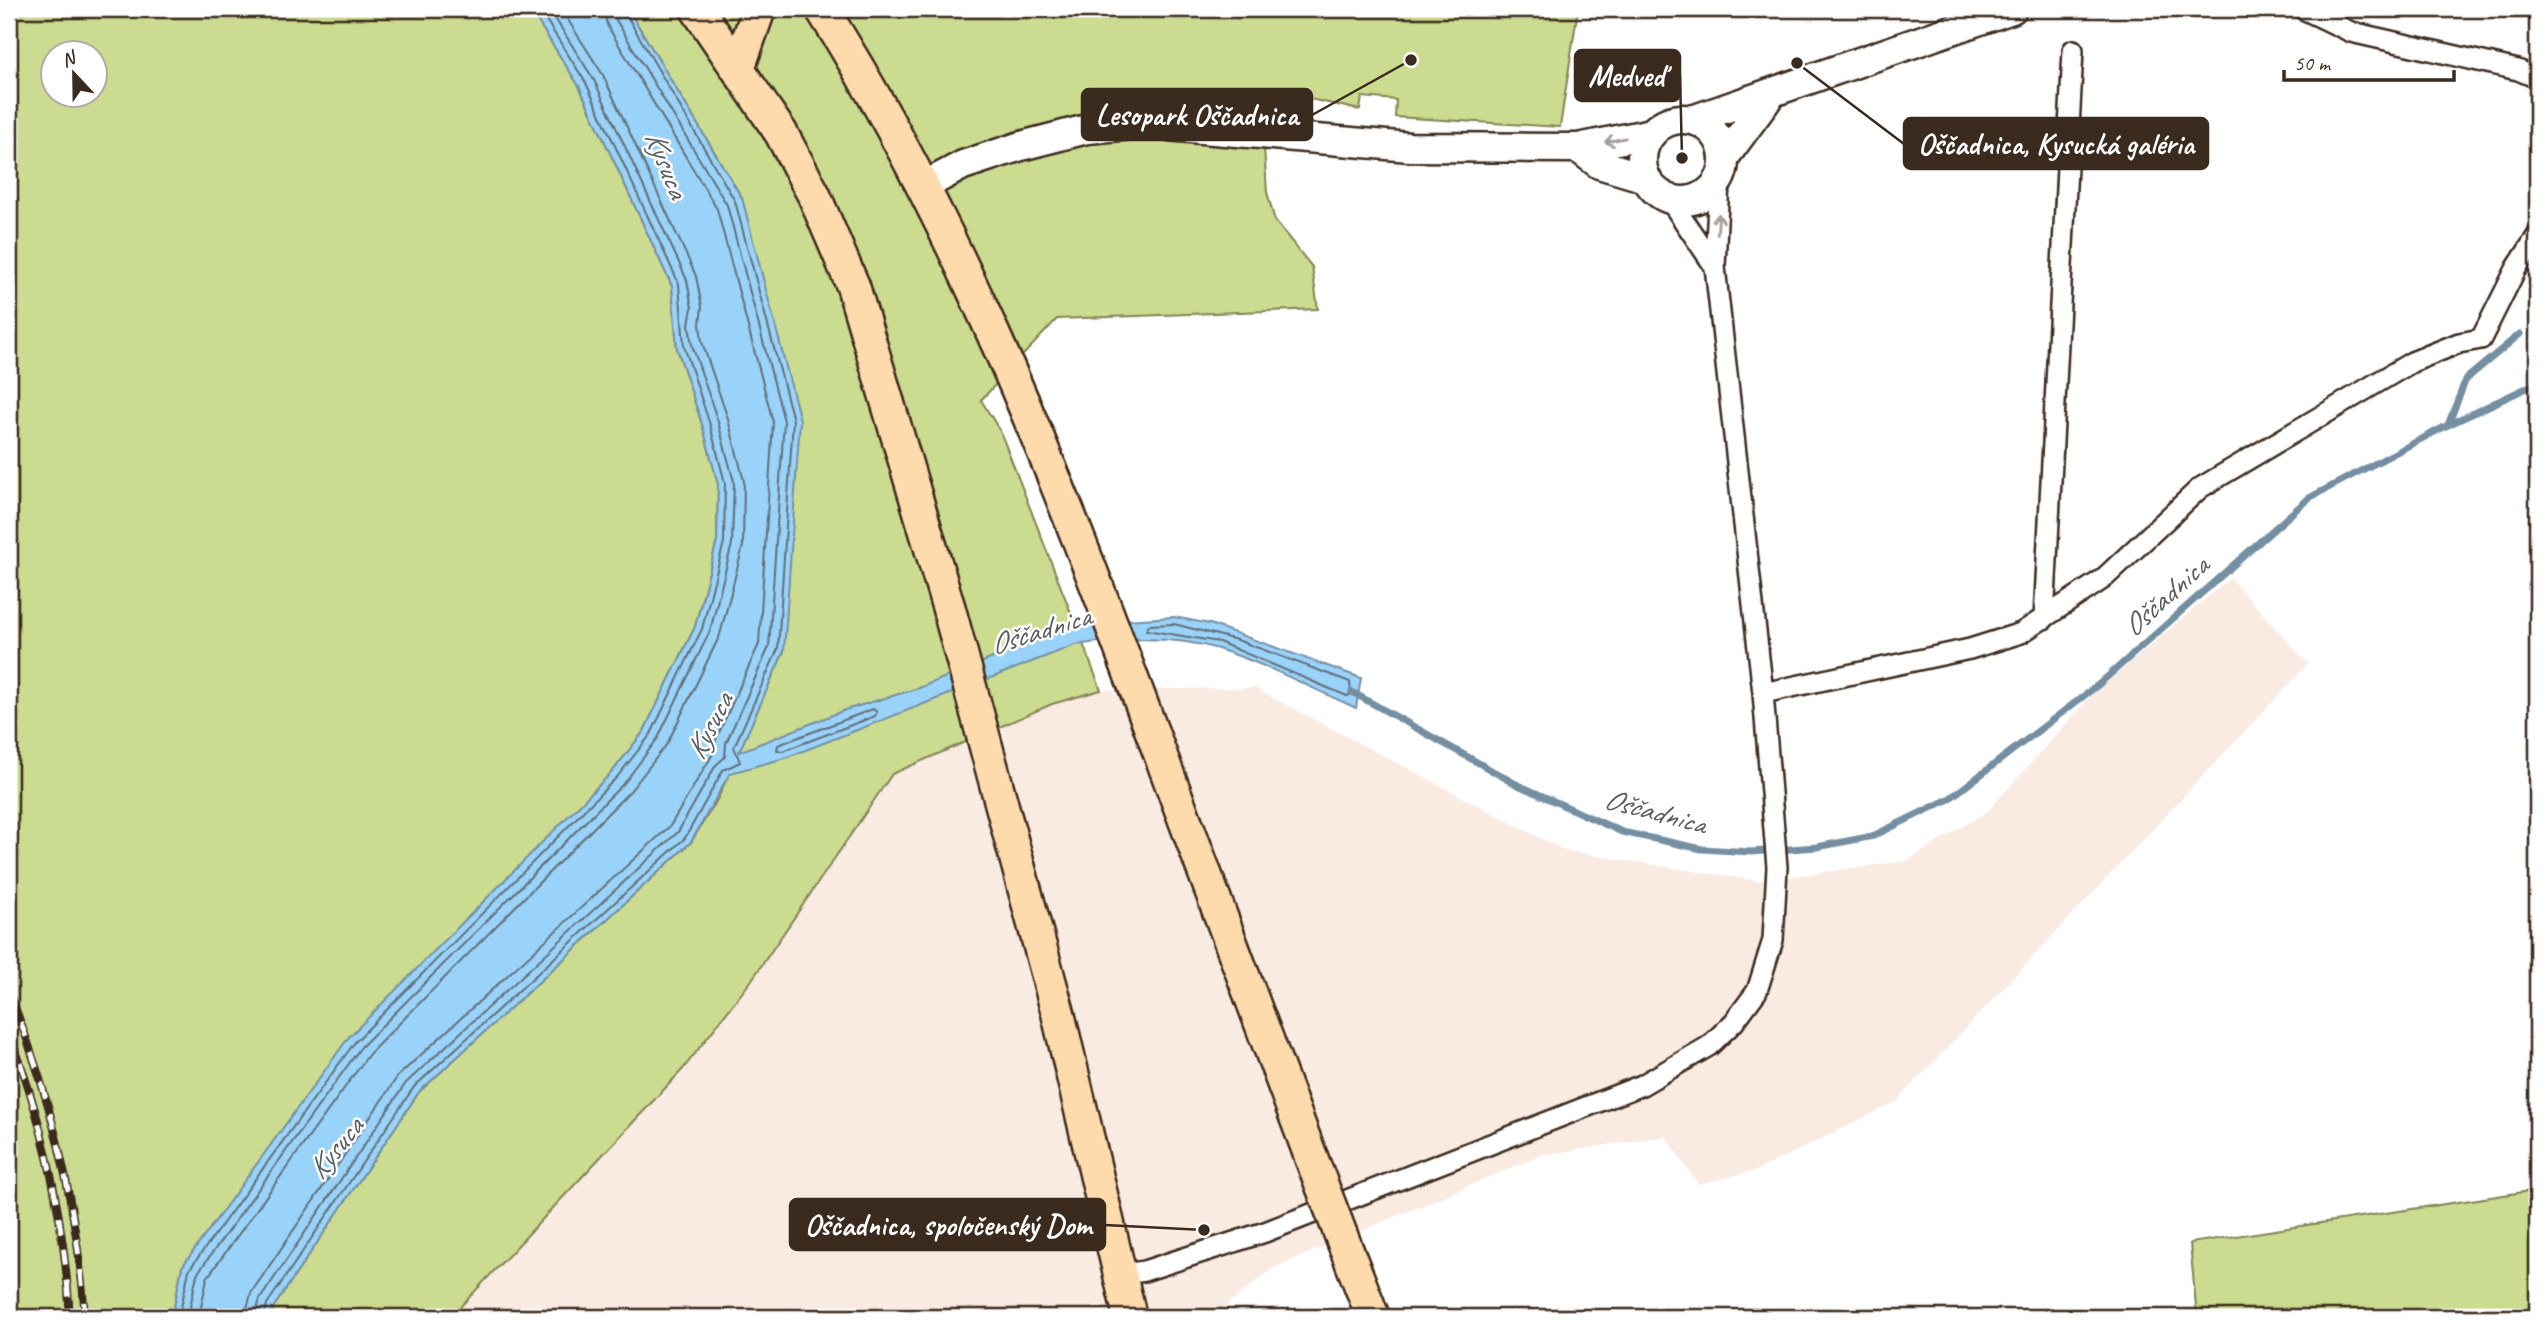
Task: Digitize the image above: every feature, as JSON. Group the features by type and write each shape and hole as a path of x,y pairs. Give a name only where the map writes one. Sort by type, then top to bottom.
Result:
{"main road":[{"path":"697,9 781,133 814,195 853,286 949,610 1058,1013 1130,1317"},
{"path":"738,69 759,9"},
{"path":"822,9 925,186 971,280 1101,596 1373,1317"}],"street":[{"path":"925,186 963,165 1021,146 1087,129 1143,124 1410,147 1578,148 1653,133 1671,121 1692,120 2012,9"},
{"path":"2303,9 2351,32 2518,70 2537,78"},
{"path":"2044,619 2073,50"},
{"path":"1653,133 1642,154 1646,178 1660,194 1669,199 1692,200 1712,190 1721,169 1773,93"},
{"path":"1119,1275 1144,1271 1265,1232 1642,1084 1691,1058 1734,1022 1762,981 1773,940 1777,867 1772,789 1715,267 1721,169 1714,134 1692,120"},
{"path":"1578,148 1599,164 1646,178"},
{"path":"1669,199 1715,267"},
{"path":"1763,693 1970,649 2021,633 2103,579 2200,488 2412,362 2459,343 2481,339 2516,269 2537,236"}],"shaded area":[{"path":"2230,578 2308,664 1896,1102 1758,1170 1698,1184 1665,1136 1542,1155 1273,1268 1212,1317 454,1317 879,796 892,774 1053,704 1101,690 1254,688 1565,851 1757,881 1907,861 1989,810 2092,695"}],"green space":[{"path":"9,9 530,9 579,86 672,286 677,348 718,484 717,541 695,627 644,731 613,771 182,1267 172,1317 9,1317"},
{"path":"628,9 1578,9 1560,127 1395,117 1396,100 1362,97 1360,110 1260,88 1267,192 1275,221 1312,267 1318,309 1057,319 981,400 1000,431 1101,690 1052,704 892,774 751,981 683,1069 462,1305 454,1317 270,1317 273,1308 419,1092 691,842 718,798 784,651 742,198"},
{"path":"2537,1190 2537,1317 2197,1317 2190,1243"}],"water":[{"name":"Kysuca","path":"530,9 628,9 742,198 800,420 784,651 739,752 845,710 919,688 1057,632 1092,622 1174,617 1210,624 1361,678 1356,708 1271,669 1218,649 1183,641 1110,641 1075,645 785,758 730,773 691,842 419,1092 273,1308 270,1317 172,1317 182,1267 349,1037 613,771 644,731 695,627 717,541 718,484 677,348 672,286 579,86"}],"waterway":[{"path":"2448,425 2466,379 2520,334"},
{"name":"Oščadnica","path":"1352,692 1516,784 1622,832 1702,849 1751,852 1817,847 1873,836 1949,799 2098,685 2309,498 2448,425 2537,383"}],"railway":[{"path":"9,992 37,1071 60,1152 76,1234 85,1317"},
{"path":"9,1032 32,1101 50,1172 63,1244 70,1317"}],"place":[{"name":"Lesopark Oščadnica","path":"1411,60"},
{"name":"Oščadnica, Kysucká galéria","path":"1797,63"},
{"name":"Medveď","path":"1682,158"},
{"name":"Oščadnica, spoločenský Dom","path":"1204,1230"}]}
